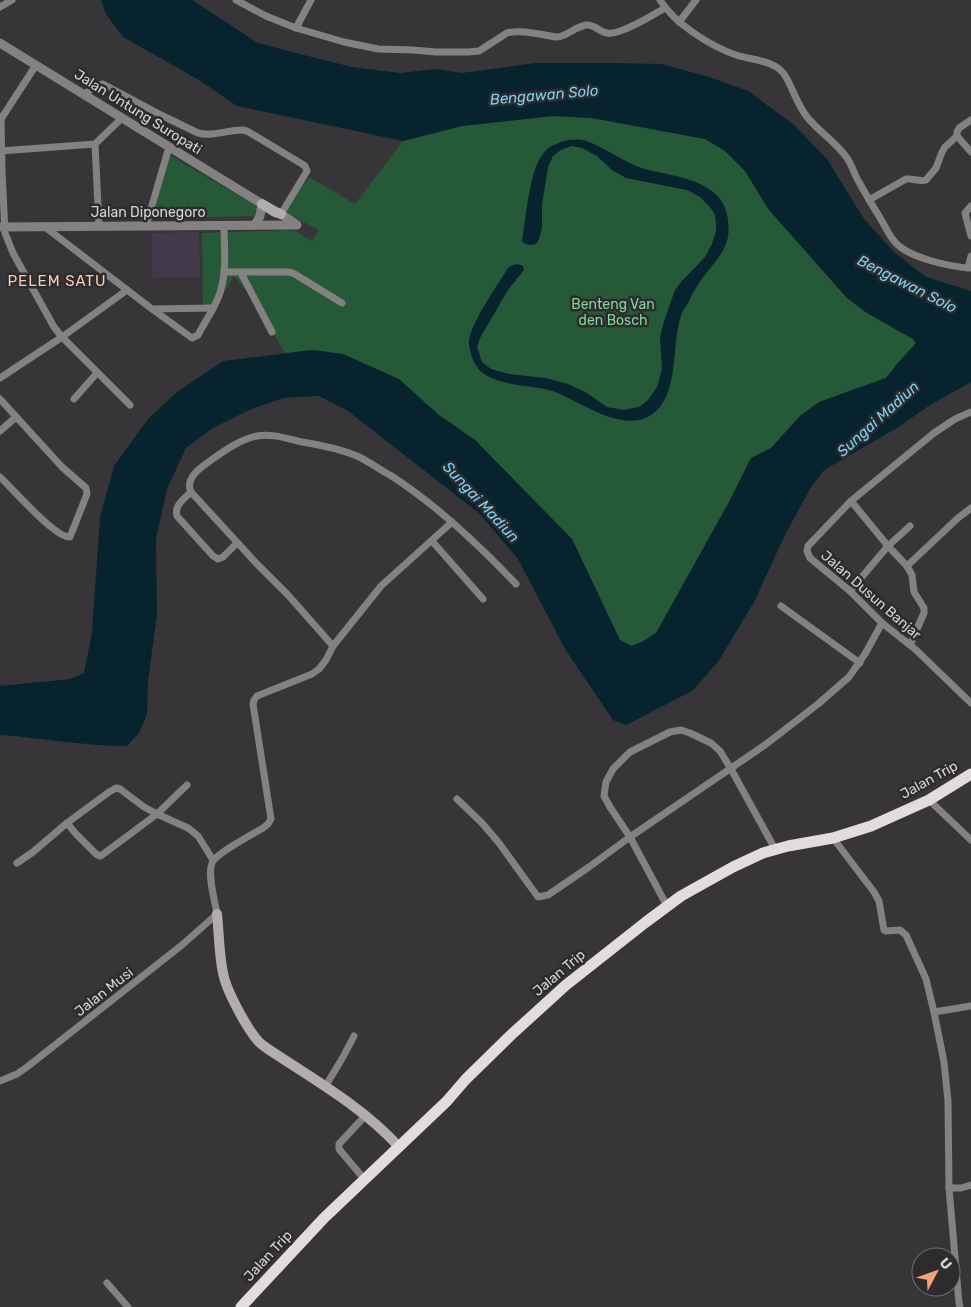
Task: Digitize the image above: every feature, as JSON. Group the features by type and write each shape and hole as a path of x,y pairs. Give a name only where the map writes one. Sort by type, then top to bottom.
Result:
{"highway":[{"name":"Jalan Trip","path":"241,1307 311,1232 447,1101 466,1078 511,1035 566,985 667,906 749,858 774,849 834,838 871,826 929,800 971,774"}],"main road":[{"name":"Jalan Untung Suropati","path":"262,204 281,214"},
{"path":"217,914 223,972 232,997 248,1027 260,1044 325,1087 380,1127 399,1147"}],"street":[{"path":"0,8 12,0"},
{"path":"236,0 266,16 296,28 344,42 378,49 468,52 478,51 507,33 512,32 556,37 588,25 611,33 628,28 665,8"},
{"path":"296,28 311,0"},
{"path":"660,0 665,8 680,22 702,39 737,56 772,64 779,68 786,77 796,100 806,116 834,142 848,159 869,200 897,245 929,260 970,268 971,256"},
{"path":"680,22 696,0"},
{"name":"Jalan Untung Suropati","path":"0,43 262,204"},
{"path":"36,65 1,118 2,227 13,253 54,326 62,337 130,406"},
{"path":"84,95 96,84 105,85 161,116 204,135 247,131 302,164 307,171 281,214"},
{"path":"1,151 95,144 122,118"},
{"path":"971,120 957,130 957,136 971,152"},
{"path":"869,200 906,179 926,180 936,168 945,147 957,136"},
{"path":"95,144 99,226"},
{"path":"146,226 169,147"},
{"path":"255,224 260,216 262,204"},
{"path":"971,206 965,213 971,236"},
{"name":"Jalan Untung Suropati","path":"281,214 297,225"},
{"path":"44,227 152,310 192,338 198,335 221,290 224,272 224,225"},
{"name":"Jalan Diponegoro","path":"2,227 297,225"},
{"path":"224,272 282,271 293,273 342,302"},
{"path":"241,273 272,332"},
{"path":"0,378 62,337 127,290"},
{"path":"152,310 212,308"},
{"path":"74,399 97,373"},
{"path":"0,399 62,467 86,488 87,494 70,537 66,537 52,528 0,477"},
{"name":"Jalan Dusun Banjar","path":"971,412 955,419 934,433 851,501 808,546 807,551 810,558 850,591 882,623 910,645 971,703"},
{"path":"0,431 16,417"},
{"path":"333,646 191,492 189,484 196,473 234,445 252,437 268,435 328,447 358,457 402,483 452,522 516,584"},
{"path":"191,492 177,506 176,512 177,516 189,530 218,559 223,557 238,543"},
{"path":"851,501 907,566 912,575 915,595 924,610 910,645"},
{"path":"907,566 971,508"},
{"path":"217,914 211,876 213,860 263,828 271,819 253,704 254,700 257,696 312,674 319,669 333,646 381,586 452,522"},
{"path":"850,591 888,546 910,526"},
{"path":"432,541 483,599"},
{"path":"781,606 860,663"},
{"path":"457,799 494,836 538,897 548,895 766,745 818,704 849,676 860,663 882,623"},
{"path":"667,906 630,837 604,796 606,782 612,769 630,752 670,732 684,731 716,746 731,769 774,849"},
{"path":"67,823 100,856 157,814 187,784"},
{"path":"17,863 67,823 116,788 144,807 188,828 198,836 213,860"},
{"path":"929,800 971,840"},
{"path":"834,838 879,901 884,930 900,930 906,935 926,979 946,1076 948,1101 948,1188 960,1307"},
{"name":"Jalan Musi","path":"0,1081 22,1071 50,1050 182,945 217,914"},
{"path":"934,1012 971,1006"},
{"path":"325,1087 354,1036"},
{"path":"365,1116 339,1144 339,1149 365,1180"},
{"path":"948,1188 961,1188 971,1185"},
{"path":"107,1283 128,1307"}],"shaded area":[{"path":"199,232 200,277 152,278 152,233"}],"green space":[{"name":"Benteng Van den Bosch","path":"552,116 592,118 705,139 725,151 745,171 770,210 847,298 867,313 913,339 916,343 886,378 819,402 800,416 771,448 751,458 729,502 656,633 642,642 631,646 620,640 572,539 475,440 439,415 313,350 285,353 254,300 234,276 216,306 203,307 202,233 293,230 312,241 319,230 284,212 309,177 355,204 403,141 462,126"},
{"path":"168,154 258,207 256,216 148,219"}],"water":[{"path":"101,0 192,0 258,43 352,67 400,73 435,69 462,73 535,63 662,64 709,77 748,91 793,124 827,159 864,219 894,252 926,277 971,291 971,382 824,470 810,489 785,535 754,602 718,662 692,691 626,725 613,720 565,649 518,559 480,514 348,411 319,396 283,398 249,410 211,429 186,448 167,489 156,539 157,614 148,681 147,714 139,733 127,746 95,745 0,735 0,686 70,679 84,673 92,633 100,517 114,466 148,419 177,392 223,361 313,350 343,354 399,379 439,415 475,440 572,539 620,640 631,646 642,642 656,633 729,502 751,458 771,448 800,416 819,402 886,378 916,343 913,339 867,313 847,298 769,210 745,171 725,151 705,139 592,118 552,116 462,126 403,141 237,106 199,80 123,37 106,14"},
{"path":"568,140 583,140 645,169 697,182 718,196 725,207 728,220 727,240 720,255 699,283 682,313 678,328 671,383 667,396 660,407 651,415 640,420 627,421 614,418 601,414 553,391 492,378 478,369 470,352 470,337 478,317 508,268 519,264 523,266 524,270 508,290 480,338 477,347 482,362 491,369 509,374 546,378 568,384 587,393 607,407 624,410 639,407 648,400 657,387 662,369 660,337 664,321 675,290 705,257 712,244 716,231 715,215 700,197 687,190 626,178 612,170 597,156 582,148 572,146 561,150 553,156 548,167 542,205 542,228 539,239 534,245 522,242 529,196 538,162 547,149"}],"district":[{"name":"PELEM SATU","path":"57,281"}],"water label":[{"name":"Bengawan Solo","path":"544,95"},
{"name":"Bengawan Solo","path":"907,284"},
{"name":"Sungai Madiun","path":"878,419"},
{"name":"Sungai Madiun","path":"481,502"}]}
